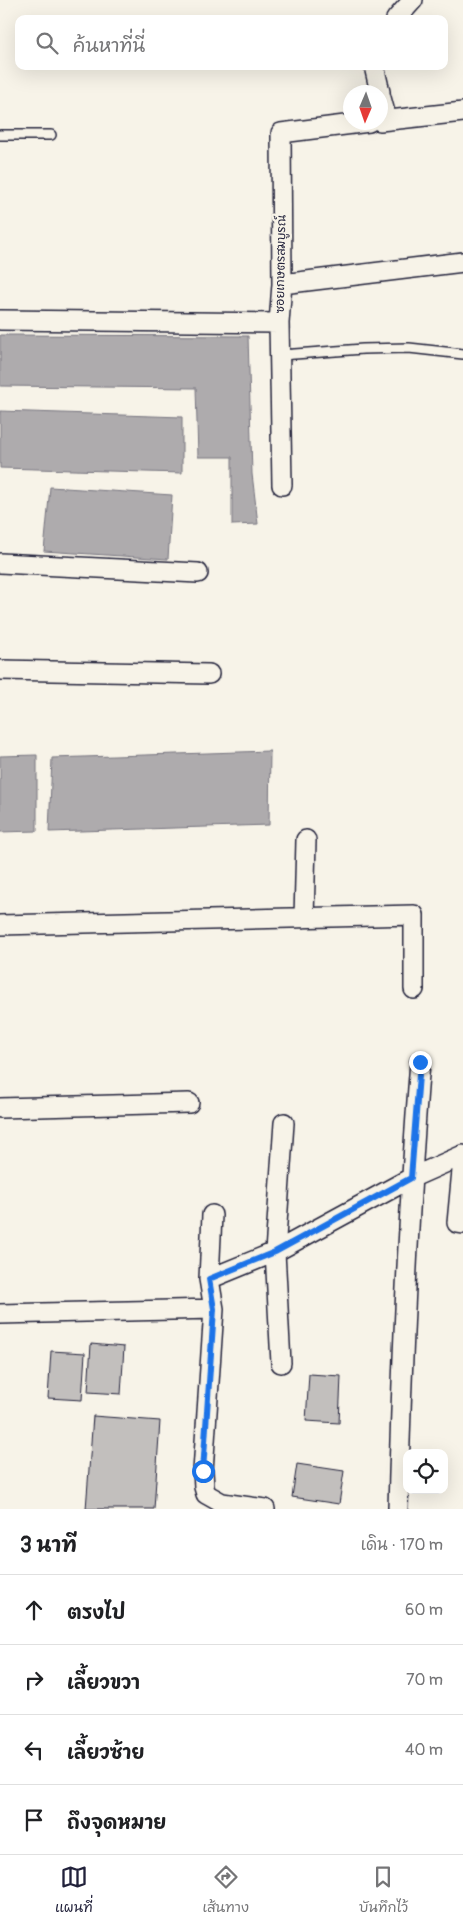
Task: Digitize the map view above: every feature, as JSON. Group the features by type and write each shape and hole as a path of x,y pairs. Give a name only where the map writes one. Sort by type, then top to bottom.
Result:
{"street":[{"path":"400,15 413,0"},
{"path":"375,70 378,85"},
{"name":"ซอยเกษตรสมบูรณ์","path":"388,120 463,112"},
{"name":"ซอยเกษตรสมบูรณ์","path":"282,485 280,323 282,284 281,133 343,125"},
{"path":"282,284 463,262"},
{"path":"0,320 280,323"},
{"path":"0,563 198,573"},
{"path":"0,670 209,674"},
{"path":"304,918 306,840"},
{"path":"0,925 414,915 414,989"},
{"path":"398,1509 411,1178 420,1062"},
{"path":"0,1108 188,1103"},
{"path":"281,1363 275,1252 284,1122"},
{"path":"209,1279 275,1252 411,1178 463,1155"},
{"path":"463,1160 457,1223 463,1224"},
{"path":"212,1215 209,1279 214,1309 203,1471 204,1487 206,1494 222,1503 265,1509"},
{"path":"0,1314 214,1309"}],"lane":[{"path":"0,135 52,135"},
{"path":"281,355 362,349 409,348 463,354"}],"shaded area":[{"path":"0,335 248,336 252,474 258,524 232,525 232,457 198,457 196,388 0,386"},
{"path":"0,411 182,417 182,473 0,468"},
{"path":"50,487 172,495 168,559 44,551"},
{"path":"270,751 269,825 49,832 52,758"},
{"path":"37,755 37,831 0,832 0,756"}],"building":[{"path":"91,1344 124,1347 121,1394 88,1392"},
{"path":"51,1351 85,1353 82,1400 48,1398"},
{"path":"309,1374 341,1376 339,1423 306,1421"},
{"path":"93,1416 160,1421 154,1509 86,1509"},
{"path":"297,1464 344,1471 339,1504 292,1497"}],"route":[{"path":"203,1471 214,1309 209,1279 275,1252 411,1178 420,1062"}]}
